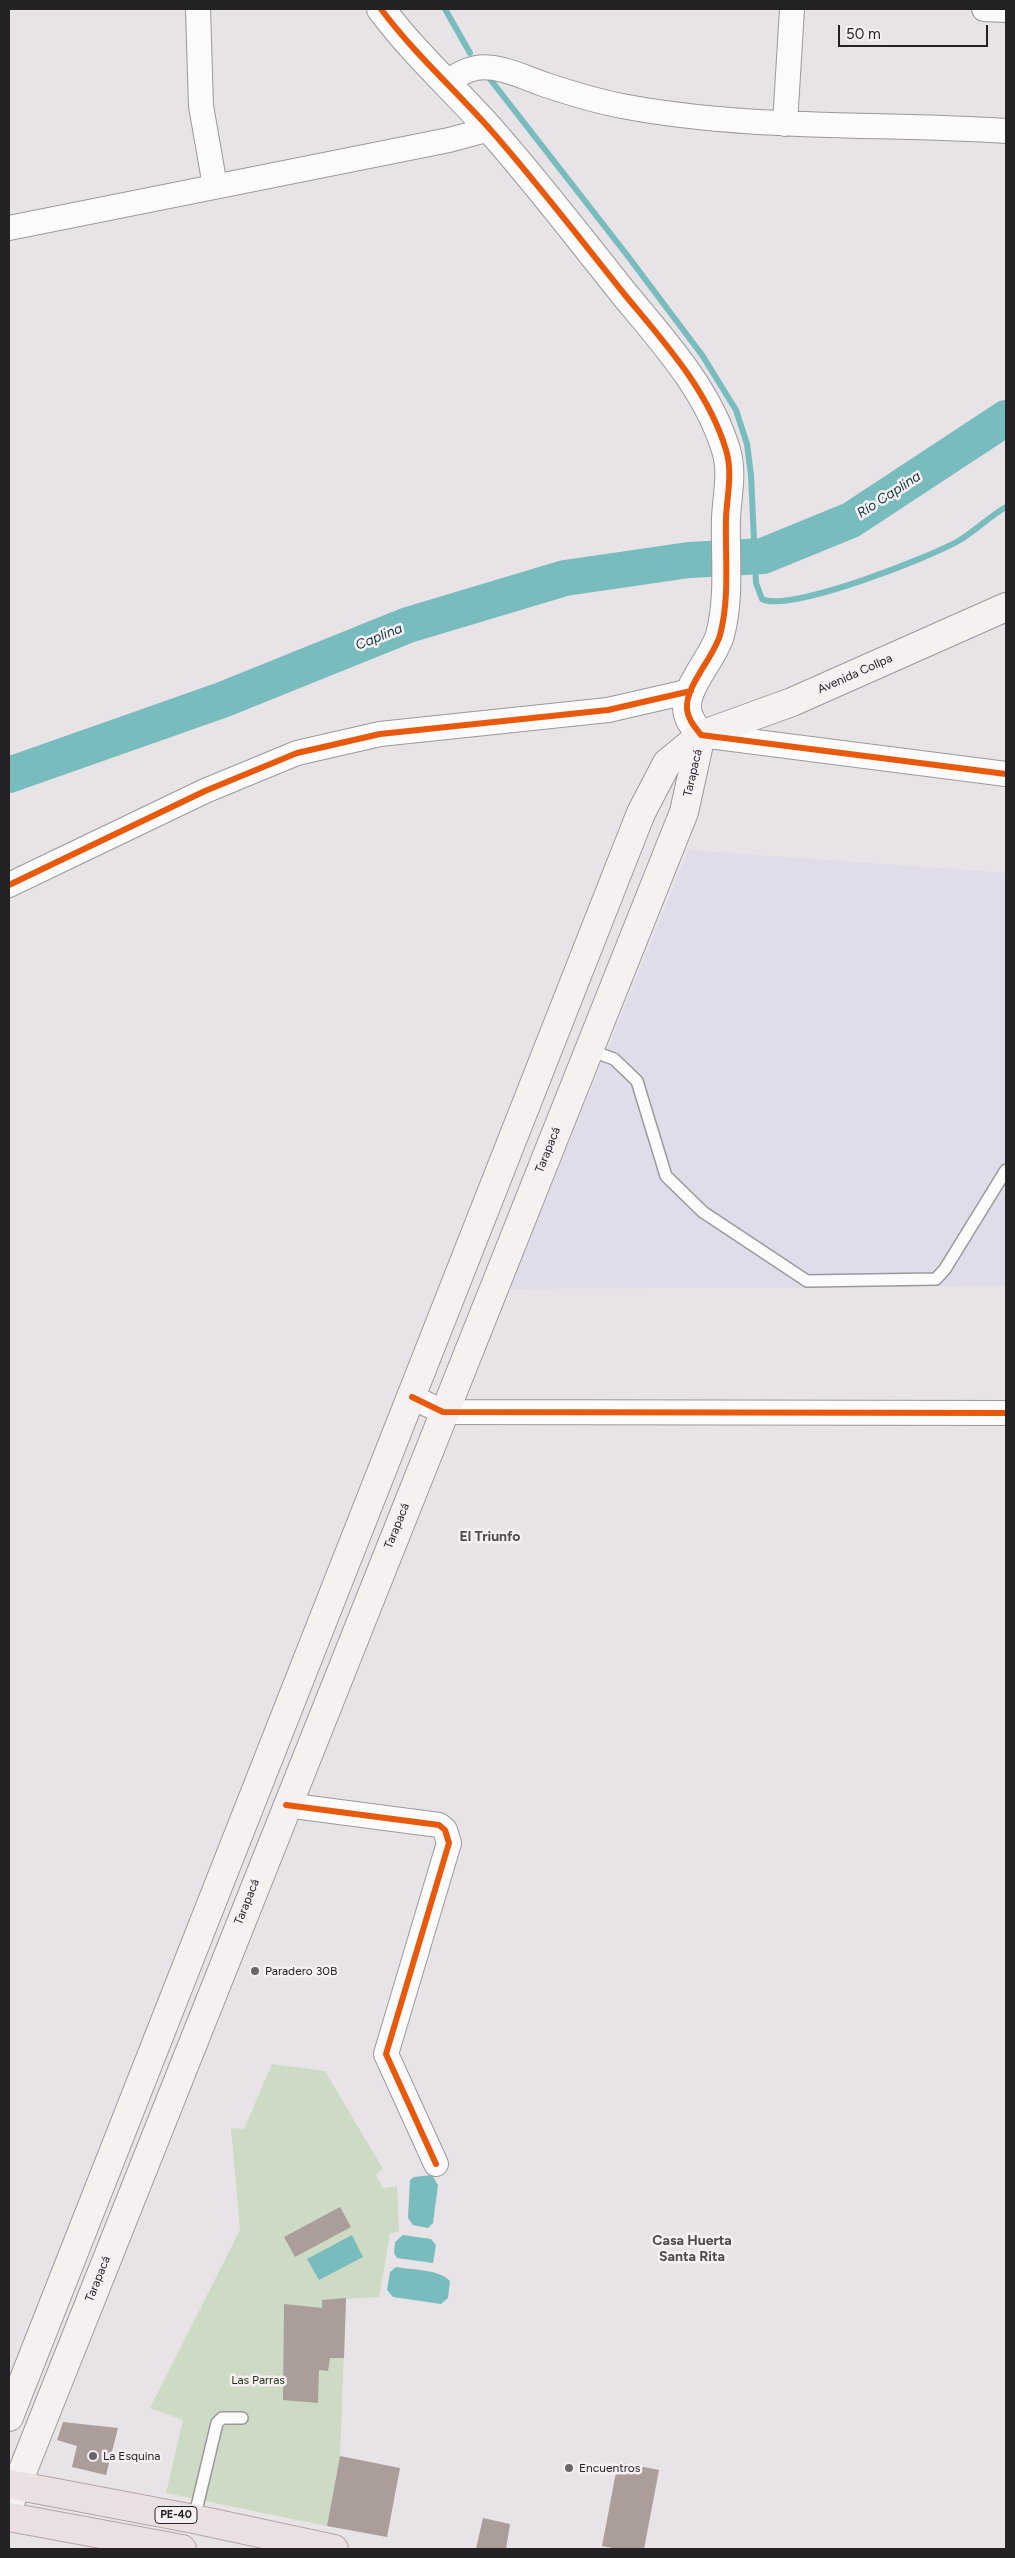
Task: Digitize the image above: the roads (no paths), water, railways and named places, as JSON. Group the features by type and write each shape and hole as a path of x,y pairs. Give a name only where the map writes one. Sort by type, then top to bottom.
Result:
{"highway":[{"name":"PE-40","path":"11,2491 194,2519 334,2549"},
{"path":"9,2517 182,2549"},
{"path":"189,2549 194,2519"}],"main road":[{"name":"Avenida Collpa","path":"701,735 792,702 1006,608"},
{"name":"Tarapacá","path":"9,2417 641,814 667,763 701,735"},
{"name":"Tarapacá","path":"11,2491 67,2357 684,812 701,735"},
{"path":"554,1036 589,1050"},
{"path":"334,1595 366,1606"},
{"path":"269,1760 300,1772"},
{"path":"182,1978 212,1990"},
{"path":"37,2345 67,2357"}],"street":[{"path":"198,9 201,106 215,186"},
{"path":"381,9 397,31 490,129 662,340 696,385 726,451 730,484 726,515 725,601 720,636 691,692 687,708 692,724 701,735 1006,774"},
{"path":"785,124 792,9"},
{"path":"984,9 1006,10"},
{"path":"446,82 465,71 483,67 510,72 621,106 677,114 785,124 919,126 1006,131"},
{"path":"9,228 449,140 490,129"},
{"path":"9,885 205,791 297,753 380,734 608,710 691,692"},
{"path":"412,1397 443,1412 1006,1413"},
{"path":"286,1805 439,1825 445,1830 449,1843 386,2054 436,2164"}],"lane":[{"path":"589,1050 614,1059 637,1081 666,1176 703,1212 807,1281 936,1279 945,1269 1006,1170"},
{"path":"194,2519 217,2423 222,2418 242,2418"}],"water":[{"path":"432,2175 438,2185 433,2223 428,2228 413,2225 408,2218 410,2180 414,2177"},
{"path":"352,2235 363,2257 319,2280 307,2259"},
{"path":"403,2235 431,2239 436,2245 433,2263 397,2258 394,2253 395,2242"},
{"path":"396,2267 432,2272 445,2277 450,2281 448,2298 441,2304 393,2297 387,2290 390,2272"}],"waterway":[{"path":"445,9 470,53"},
{"path":"490,79 702,355 736,410 747,444 751,475 756,583 762,599 777,601 800,598 829,591 892,570 960,540 1006,507"},
{"name":"Caplina","path":"9,775 222,700 408,625 565,578 689,560 763,556 851,520 1006,418"}],"place":[{"name":"Paradero 30B","path":"255,1971"},
{"name":"La Esquina","path":"93,2456"},
{"name":"Encuentros","path":"569,2468"}],"district":[{"name":"El Triunfo","path":"490,1537"},
{"name":"Casa Huerta Santa Rita","path":"692,2250"}],"water label":[{"name":"Río Caplina","path":"889,495"}],"park label":[{"name":"Las Parras","path":"258,2380"}]}
